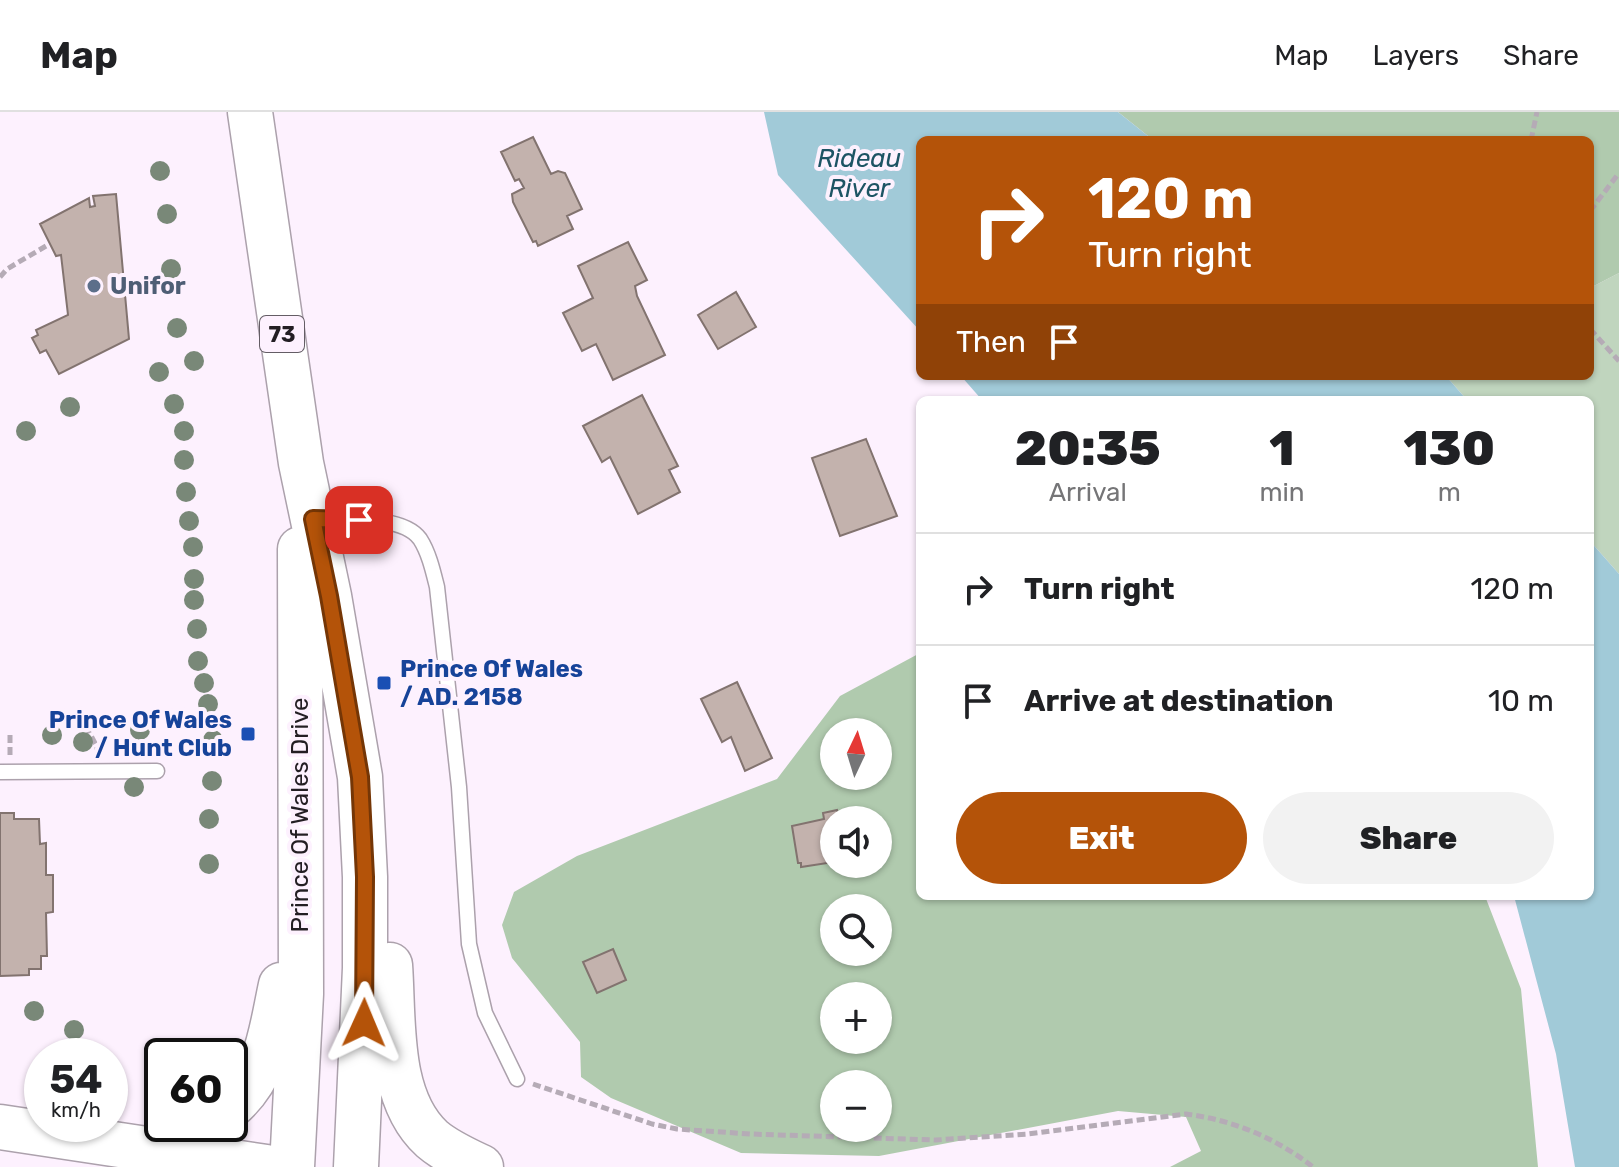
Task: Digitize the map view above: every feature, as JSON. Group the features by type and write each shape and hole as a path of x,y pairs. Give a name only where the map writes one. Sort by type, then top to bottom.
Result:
{"main road":[{"name":"Prince Of Wales Drive","path":"250,112 301,463 329,596 360,777 365,968 356,1167"},
{"name":"Prince Of Wales Drive","path":"292,1167 301,994 301,463"},
{"path":"360,777 384,905 395,1045 403,1086 417,1120 431,1137 448,1150 481,1167"},
{"path":"248,1089 255,1082 265,1054 300,904"},
{"path":"0,1127 266,1167"},
{"path":"102,1144 144,1134"}],"lane":[{"path":"313,519 383,521 401,526 419,537 430,562 437,587 459,787 469,944 485,1013 517,1079"},
{"path":"0,772 157,771"}],"path":[{"path":"1532,136 1537,112"},
{"path":"1594,206 1619,173"},
{"path":"0,277 7,269 46,246"},
{"path":"1594,333 1619,361"},
{"path":"86,726 97,747 97,771"},
{"path":"517,1079 652,1124 677,1129 750,1134 936,1140 1028,1134 1186,1114 1248,1129 1291,1150 1313,1167"}],"green space":[{"path":"1118,112 1619,112 1619,273 1594,286 1594,136 1148,136"},
{"path":"1619,273 1619,574 1594,546 1594,396 1464,396 1450,380 1594,380 1594,286"},
{"path":"916,655 916,900 1487,900 1521,989 1538,1167 1170,1167 1201,1151 1186,1117 1118,1111 879,1156 741,1153 611,1098 581,1077 580,1042 512,958 502,925 514,892 577,856 777,779 820,722 820,790 892,790 892,718 823,718 840,696"}],"water":[{"name":"Rideau River","path":"764,112 1118,112 1148,136 916,136 916,327 778,175"},
{"path":"964,380 1450,380 1464,396 978,396"},
{"path":"1594,546 1619,574 1619,1167 1575,1167 1556,1054 1515,900 1594,900"}],"building":[{"path":"533,137 551,174 558,171 565,173 582,209 567,216 573,229 538,246 513,202 512,194 524,188 519,179 515,181 501,152"},
{"name":"Unifor","path":"116,194 129,339 59,374 46,350 40,353 32,338 38,335 36,330 68,315 61,255 56,256 40,224 89,198 90,207 95,206 93,196"},
{"path":"628,242 647,280 635,286 637,296 665,355 613,380 596,344 582,351 563,313 593,298 578,266"},
{"path":"736,292 756,327 718,349 698,315"},
{"path":"642,395 678,466 669,470 680,492 638,514 610,457 602,462 583,426"},
{"path":"866,439 897,516 840,536 812,458"},
{"path":"737,682 772,758 745,771 731,737 722,742 701,699"},
{"path":"0,813 14,813 14,819 39,819 40,844 46,843 46,875 53,875 53,912 46,913 47,956 41,956 41,969 29,969 29,975 0,976"},
{"path":"820,820 820,864 801,867 798,863 792,826"},
{"path":"613,949 626,980 597,993 583,962"}],"place":[{"name":"Unifor","path":"94,286"},
{"name":"Prince Of Wales / AD. 2158","path":"384,683"},
{"name":"Prince Of Wales / Hunt Club","path":"248,734"}],"route":[{"path":"359,520 313,519 360,777 365,877 364,1023"}]}
